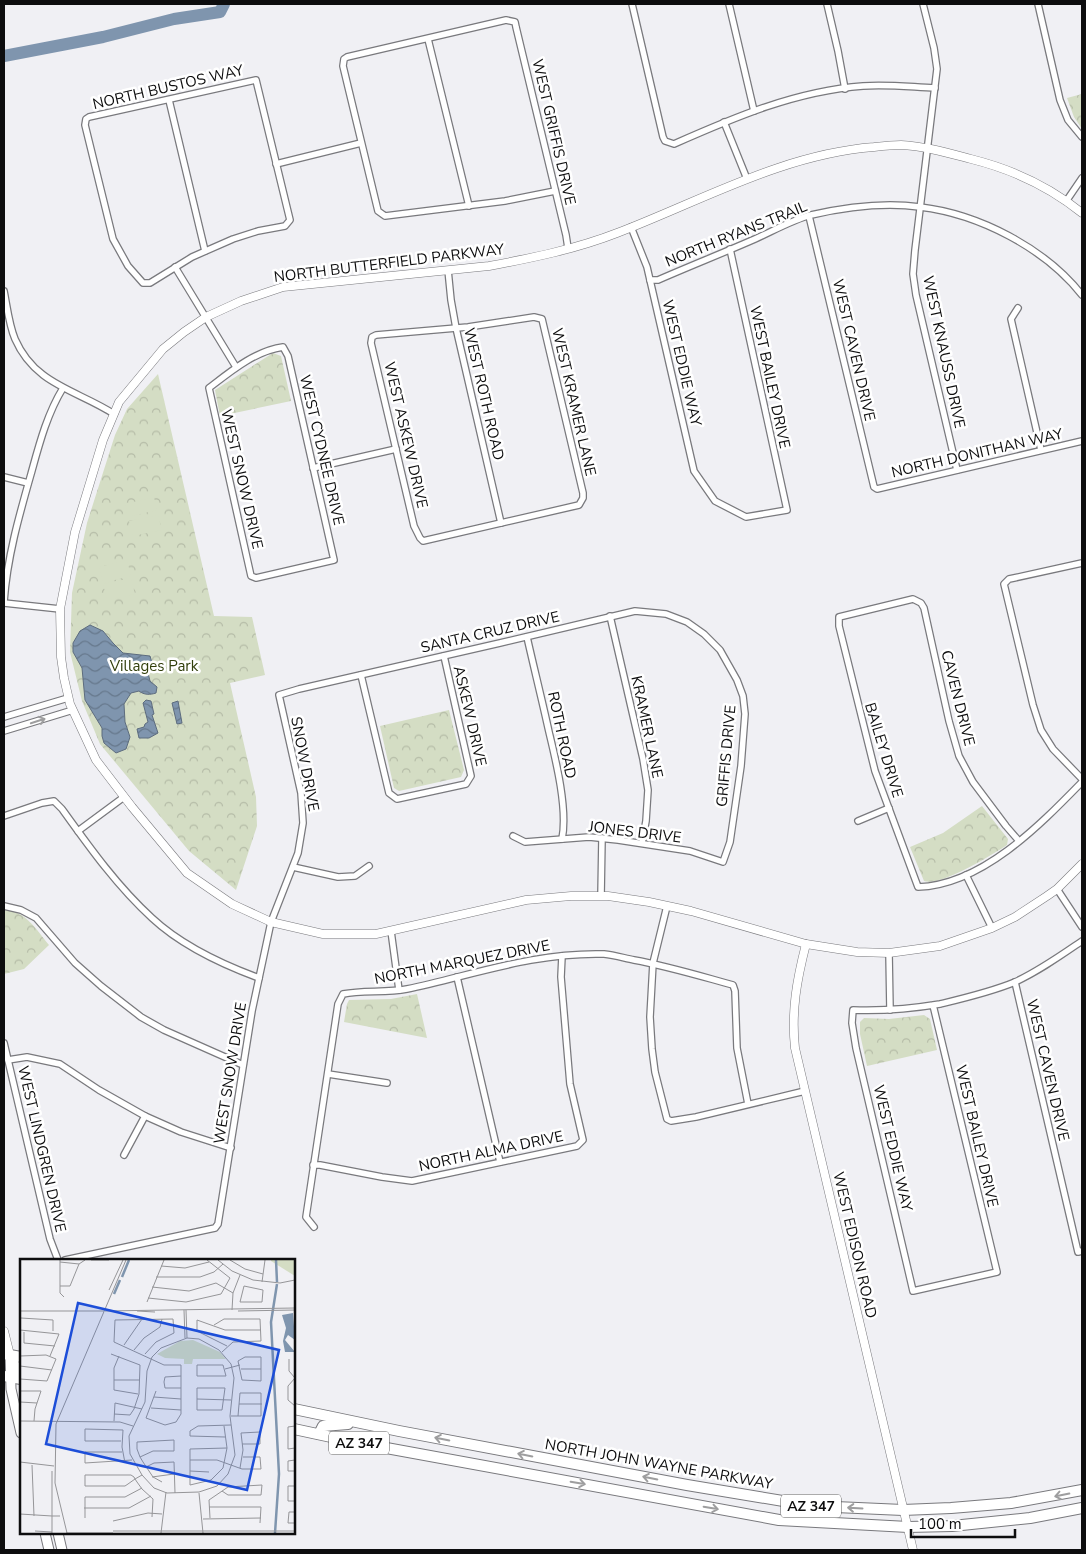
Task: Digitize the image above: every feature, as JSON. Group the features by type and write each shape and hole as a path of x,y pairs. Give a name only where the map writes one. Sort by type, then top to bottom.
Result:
{"highway":[{"path":"7,1354 20,1357"},
{"name":"NORTH JOHN WAYNE PARKWAY","path":"295,1409 762,1498 814,1506 903,1510 959,1508 1010,1503 1082,1490"},
{"path":"319,1434 321,1427 325,1425 366,1424"},
{"name":"AZ 347","path":"295,1429 779,1520 908,1527 995,1522 1082,1508"}],"main road":[{"path":"7,1354 14,1377 11,1389 20,1429"},
{"path":"45,1534 49,1550"},
{"path":"58,1534 62,1550"}],"street":[{"path":"632,4 665,140 674,144 724,122 794,97 863,86 935,88"},
{"path":"729,4 754,111"},
{"path":"827,4 845,89"},
{"name":"WEST KNAUSS DRIVE","path":"923,4 938,69 913,274 916,295 957,470"},
{"path":"1038,4 1060,100 1068,120 1082,137"},
{"name":"WEST GRIFFIS DRIVE","path":"428,38 506,20 515,22 568,248"},
{"path":"469,206 428,38 344,59 343,66 378,210 385,216 469,206 506,201 555,191"},
{"name":"NORTH BUSTOS WAY","path":"175,267 150,283 143,283 128,266 113,239 84,124 86,119 89,116 256,80 276,164"},
{"path":"169,100 206,251"},
{"path":"724,122 747,179"},
{"path":"236,367 175,267 206,251 258,231 285,226 290,220 276,164 361,143"},
{"name":"NORTH BUTTERFIELD PARKWAY","path":"1082,213 1067,200 1034,182 996,166 928,149 900,145 846,149 775,168 630,227 568,248 521,260 448,270 283,287 241,301 206,317 184,332 164,349 119,402 103,440 75,532 60,609 61,657 68,698 96,760 124,797 188,873 232,904 271,922 324,934 376,934 526,900 571,896 601,896 667,906 806,944 856,952 889,953 940,946 992,928 1015,917 1057,889 1082,864"},
{"path":"1067,200 1082,178"},
{"name":"NORTH RYANS TRAIL","path":"650,280 658,280 809,216 854,207 892,205 920,207 961,215 988,226 1032,249 1074,284 1082,295"},
{"name":"WEST CAVEN DRIVE","path":"809,216 869,467 874,487 877,489"},
{"name":"WEST EDDIE WAY","path":"630,227 647,267 694,471 715,500"},
{"name":"WEST BAILEY DRIVE","path":"715,500 746,517 787,510 730,249"},
{"name":"WEST ROTH ROAD","path":"448,270 456,328 501,523"},
{"path":"4,291 15,338 22,353 33,368 63,388 114,414"},
{"path":"1018,308 1011,319 1041,450"},
{"name":"WEST KRAMER LANE","path":"456,328 534,317 542,319 583,493 583,498 579,505 501,523"},
{"name":"WEST ASKEW DRIVE","path":"456,328 376,335 372,337 371,342 414,526 420,538 423,541 501,523"},
{"name":"WEST CYDNEE DRIVE","path":"236,367 271,349 283,347 288,356 334,560"},
{"name":"WEST SNOW DRIVE","path":"236,367 209,388 251,576 256,578 334,560"},
{"path":"60,609 4,602 8,566 28,483 48,420 63,388"},
{"name":"NORTH DONITHAN WAY","path":"877,489 1082,441"},
{"path":"313,468 396,449"},
{"path":"4,477 28,483"},
{"path":"992,928 966,875 1019,841 1052,812 1082,780 1053,749 1041,730 1033,705 1004,584 1009,579 1082,563"},
{"name":"BAILEY DRIVE","path":"922,603 913,599 839,617 841,635 870,753 918,887 928,887 966,875"},
{"name":"CAVEN DRIVE","path":"922,603 959,756 973,782 1019,841"},
{"name":"SANTA CRUZ DRIVE","path":"279,696 298,689 634,611 666,614 687,622 704,634"},
{"name":"KRAMER LANE","path":"610,616 643,759 648,790 642,843"},
{"name":"GRIFFIS DRIVE","path":"704,634 720,650 737,680 743,696 745,714 741,766 730,842 723,862"},
{"name":"ROTH ROAD","path":"527,637 558,772 562,802 562,839"},
{"name":"ASKEW DRIVE","path":"361,675 387,788 393,797 401,799 432,792 466,784 470,780 471,772 444,656"},
{"name":"SNOW DRIVE","path":"271,922 298,853 303,823 301,794 279,696"},
{"path":"4,718 68,698"},
{"path":"4,731 72,710"},
{"path":"78,831 124,797"},
{"path":"4,816 42,803 54,801 117,882 153,920 181,940 220,963 258,978"},
{"path":"858,821 889,808"},
{"name":"JONES DRIVE","path":"513,836 525,842 589,837 602,838 690,851 723,862"},
{"path":"601,896 602,838"},
{"path":"293,867 338,877 356,876 369,866"},
{"path":"1057,889 1082,927"},
{"path":"4,906 21,910 36,918 75,963 141,1017 164,1030 243,1065"},
{"path":"667,906 653,963 650,1018 652,1049 660,1097 667,1119 671,1121 696,1117 805,1091"},
{"name":"WEST SNOW DRIVE","path":"70,1259 215,1228 218,1224 258,978 271,922"},
{"path":"391,931 399,990"},
{"path":"889,953 890,1010 933,1005 983,993 1014,982 1040,969 1082,941"},
{"name":"WEST EDISON ROAD","path":"806,944 798,975 793,1020 796,1048 913,1550"},
{"name":"NORTH MARQUEZ DRIVE","path":"328,1074 338,1004 343,994 399,990 536,958 606,954 653,963 733,985 736,991 735,1023 737,1048 748,1104"},
{"name":"NORTH ALMA DRIVE","path":"313,1165 412,1181 577,1146 583,1140 570,1084 560,977 562,956"},
{"path":"457,977 500,1162"},
{"name":"WEST CAVEN DRIVE","path":"1014,982 1080,1252"},
{"name":"WEST BAILEY DRIVE","path":"913,1291 996,1272 933,1005"},
{"name":"WEST EDDIE WAY","path":"890,1010 852,1010 852,1023 856,1048 913,1291"},
{"name":"WEST LINDGREN DRIVE","path":"4,1043 57,1259"},
{"path":"8,1060 28,1056 60,1064 99,1090 146,1116 181,1132 230,1148"},
{"path":"314,1227 306,1217 328,1074 387,1083"},
{"path":"124,1155 146,1116"},
{"path":"4,1331 7,1354"}],"green space":[{"path":"1082,94 1082,129 1074,117 1067,98"},
{"path":"273,353 281,356 291,401 220,416 215,390"},
{"name":"Villages Park","path":"158,374 214,616 252,617 265,675 230,683 256,797 257,826 236,890 189,851 100,744 82,701 70,652 72,593 87,523 115,435 127,409"},
{"path":"154,497 157,510 128,517 125,504"},
{"path":"158,515 162,530 133,536 129,521"},
{"path":"127,560 131,576 103,583 99,567"},
{"path":"131,578 135,594 107,600 103,584"},
{"path":"449,710 464,770 461,777 399,791 394,788 380,726"},
{"path":"982,806 1008,839 1007,845 953,875 932,882 924,881 910,847 943,833"},
{"path":"4,910 12,911 24,917 35,927 49,945 24,969 4,974"},
{"path":"417,994 427,1038 344,1022 349,1000 391,999"},
{"path":"924,1015 930,1019 937,1050 867,1066 860,1034 860,1022 864,1018 889,1019"}],"water":[{"path":"90,625 103,631 123,653 150,656 153,666 148,673 150,681 157,687 156,693 147,694 139,691 131,693 124,704 125,722 130,737 126,749 116,753 104,743 102,728 85,700 82,668 73,652 73,643 80,631"},
{"path":"146,700 151,701 154,714 152,715 158,733 149,738 139,738 137,729 144,727 148,722 143,703"},
{"path":"178,701 182,723 177,724 172,703"}],"waterway":[{"path":"4,56 103,37 174,19 220,12 224,4"}]}
